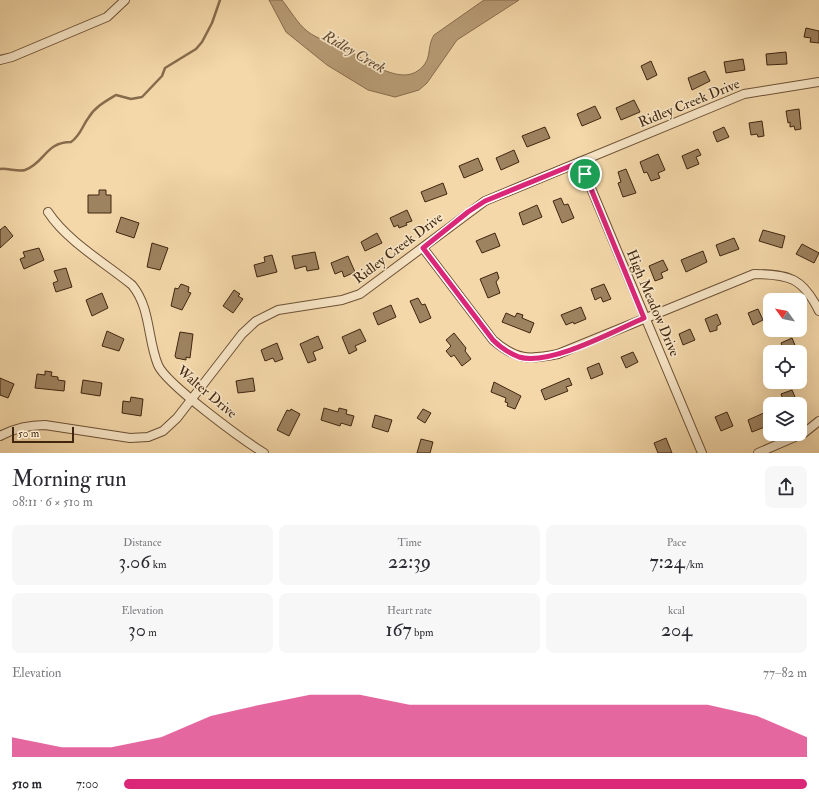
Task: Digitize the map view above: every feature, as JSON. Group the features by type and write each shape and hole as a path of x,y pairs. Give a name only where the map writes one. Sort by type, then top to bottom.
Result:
{"street":[{"path":"0,60 12,57 107,17 125,0"},
{"name":"Ridley Creek Drive","path":"0,436 16,428 40,425 130,438 148,436 163,431 177,418 193,399 242,334 256,321 278,310 342,300 360,294 423,248 468,212 485,201 744,94 819,82"},
{"name":"High Meadow Drive","path":"580,162 644,318 702,453"},
{"name":"Walter Drive","path":"48,212 56,224 66,234 132,285 139,294 144,304 151,345 159,367 174,384 264,453"},
{"path":"423,248 493,340 502,348 519,356 536,359 558,354 754,274 778,274 795,280 809,292 819,311"},
{"path":"758,453 804,433 819,420"}],"shaded area":[{"path":"269,0 282,0 300,25 311,34 346,49 382,69 402,75 411,74 423,66 428,58 430,44 434,35 484,0 519,0 457,40 427,83 419,90 395,97 368,90 327,65 286,32"}],"building":[{"path":"806,28 819,31 819,43 810,42 811,38 804,37"},
{"path":"786,52 787,64 767,65 766,54"},
{"path":"743,59 745,70 726,73 724,62"},
{"path":"651,61 657,75 647,80 641,66"},
{"path":"705,71 710,81 692,90 688,78"},
{"path":"634,100 640,112 621,120 616,108"},
{"path":"595,106 601,118 582,126 577,114"},
{"path":"799,109 801,129 795,130 794,126 790,127 790,122 788,123 786,111"},
{"path":"762,121 764,136 758,137 757,134 751,135 749,123"},
{"path":"545,127 550,138 527,147 522,136"},
{"path":"724,127 729,137 717,142 713,132"},
{"path":"698,149 701,155 696,157 699,164 687,169 682,156"},
{"path":"514,150 519,162 501,170 496,158"},
{"path":"658,154 665,170 658,173 660,178 651,181 647,172 644,173 640,162"},
{"path":"478,158 483,170 464,178 459,166"},
{"path":"626,169 636,193 623,197 618,183 621,182 618,172"},
{"path":"443,183 447,194 425,202 421,192"},
{"path":"99,190 106,190 106,195 111,195 111,213 88,213 88,195 99,195"},
{"path":"561,198 564,205 568,204 574,218 562,223 553,201"},
{"path":"537,205 542,217 523,225 519,213"},
{"path":"407,210 412,221 399,228 398,225 394,227 390,218"},
{"path":"121,217 139,223 134,238 116,232"},
{"path":"5,226 13,236 0,248 0,230"},
{"path":"763,230 785,236 782,248 759,241"},
{"path":"377,233 382,243 365,251 361,242"},
{"path":"495,233 500,246 482,253 476,241"},
{"path":"734,238 739,249 720,256 716,245"},
{"path":"152,243 168,248 160,270 147,267"},
{"path":"802,244 819,253 814,263 796,254"},
{"path":"39,248 44,260 24,269 20,259 25,257 23,252"},
{"path":"703,251 707,262 686,272 681,260"},
{"path":"315,252 319,269 307,271 306,266 295,269 292,256"},
{"path":"272,255 277,272 257,277 254,265 265,262 264,257"},
{"path":"348,256 355,272 344,277 342,271 335,274 331,263"},
{"path":"663,260 668,270 661,273 663,278 655,281 649,266"},
{"path":"66,268 72,287 56,292 53,283 58,281 54,271"},
{"path":"497,272 499,278 496,282 500,293 488,298 480,279"},
{"path":"181,284 189,287 188,292 191,293 182,310 171,306 175,288 178,289"},
{"path":"604,284 611,299 603,302 601,297 595,300 591,289"},
{"path":"234,290 240,294 238,296 243,299 233,313 223,306"},
{"path":"102,293 108,308 92,316 86,300"},
{"path":"418,298 422,305 425,304 431,318 420,323 410,301"},
{"path":"391,305 396,317 378,325 373,313"},
{"path":"581,307 586,319 574,324 573,322 566,325 561,315"},
{"path":"758,309 763,320 753,325 748,313"},
{"path":"506,313 515,317 517,313 523,315 522,318 534,323 530,333 502,322"},
{"path":"717,314 721,324 717,326 717,330 710,332 705,319"},
{"path":"360,329 366,341 355,346 357,350 349,354 342,337"},
{"path":"690,329 695,340 683,345 679,334"},
{"path":"107,331 124,339 119,351 102,346"},
{"path":"180,332 193,334 190,358 186,357 186,360 176,358 175,356"},
{"path":"454,333 466,348 465,351 471,359 462,366 454,355 451,357 446,351 451,346 446,340"},
{"path":"318,336 323,348 313,352 316,360 308,363 300,344"},
{"path":"792,338 795,345 782,345 781,343"},
{"path":"277,343 283,359 275,362 273,358 265,361 261,350"},
{"path":"633,352 638,362 626,368 621,357"},
{"path":"599,363 603,374 591,379 587,368"},
{"path":"45,371 52,372 51,376 58,377 58,380 65,381 64,391 35,388 37,374 45,375"},
{"path":"0,378 14,384 8,398 0,395"},
{"path":"253,378 255,391 238,393 236,381"},
{"path":"569,378 572,385 566,387 568,391 545,400 541,390"},
{"path":"83,380 102,383 100,396 81,393"},
{"path":"494,382 521,396 515,409 507,406 508,403 505,402 506,398 491,392"},
{"path":"792,390 795,397 782,397 781,394"},
{"path":"131,397 143,399 141,416 122,413 123,401 130,402"},
{"path":"324,408 338,412 339,408 347,410 346,414 354,416 351,426 341,423 340,426 321,420"},
{"path":"291,409 300,414 289,436 277,430 287,410 290,411"},
{"path":"423,409 431,413 425,423 417,418"},
{"path":"727,412 733,426 721,431 715,417"},
{"path":"763,413 763,428 752,432 748,420"},
{"path":"375,415 392,420 388,432 372,427"},
{"path":"666,438 672,453 658,453 654,443"},
{"path":"421,439 433,442 430,453 417,453"}],"waterway":[{"path":"0,169 19,171 32,167 56,145 71,142 77,136 91,113 101,104 116,95 131,99 142,97 162,76 165,68 196,49 202,42 212,23 220,0"}],"route":[{"path":"580,162 585,174 644,318 558,354 536,359 519,356 502,348 493,340 423,248 468,212 485,201 580,162"}],"water label":[{"name":"Ridley Creek","path":"354,52"}]}
